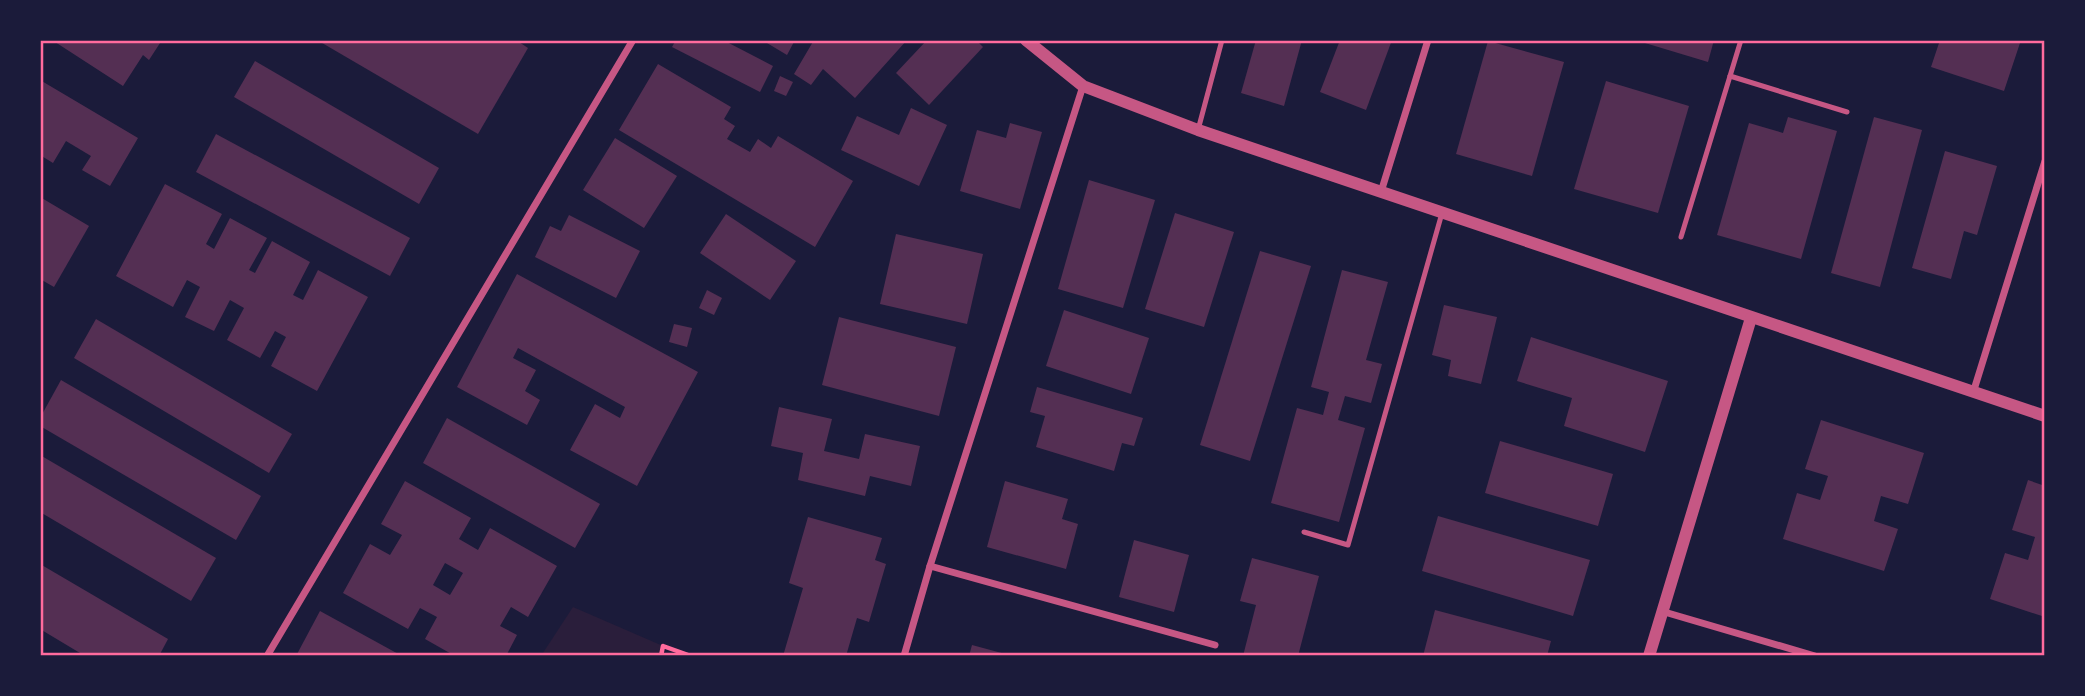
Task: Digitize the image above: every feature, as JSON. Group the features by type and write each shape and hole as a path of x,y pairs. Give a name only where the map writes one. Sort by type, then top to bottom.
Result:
{"street":[{"path":"267,656 632,40"},
{"path":"1026,40 1083,86 1198,130 2045,416"},
{"path":"1381,192 1429,40"},
{"path":"904,656 930,566 1083,86"},
{"path":"1973,393 2045,161"},
{"path":"1649,656 1751,318"},
{"path":"930,566 1215,645"},
{"path":"1661,611 1815,656"}],"lane":[{"path":"1198,130 1222,40"},
{"path":"1681,237 1741,40"},
{"path":"1730,76 1847,112"},
{"path":"1304,532 1348,545 1442,213"}],"path":[{"path":"661,656 663,646 691,656"}],"shaded area":[{"path":"573,607 663,646 661,656 541,656"}],"building":[{"path":"52,40 162,40 149,60 143,55 123,86"},
{"path":"317,40 516,40 528,48 478,134"},
{"path":"676,40 723,40 773,66 760,92 672,47"},
{"path":"762,40 795,40 787,55"},
{"path":"814,40 907,40 855,98 823,69 811,85 794,74"},
{"path":"927,40 976,40 983,47 929,105 896,73"},
{"path":"1256,40 1302,40 1284,106 1241,93"},
{"path":"1340,40 1392,40 1366,110 1320,92"},
{"path":"1635,40 1714,40 1708,62"},
{"path":"1940,40 2021,40 2004,91 1931,67"},
{"path":"1488,41 1564,62 1532,176 1456,154"},
{"path":"255,61 439,168 419,204 234,97"},
{"path":"658,64 731,107 724,119 735,126 727,139 750,152 758,139 771,148 778,136 853,181 815,247 619,130"},
{"path":"780,76 793,82 786,96 774,91"},
{"path":"40,80 138,138 110,186 82,170 91,156 66,141 53,163 40,155"},
{"path":"1606,81 1689,106 1658,213 1574,189"},
{"path":"911,108 947,125 919,186 841,150 857,116 899,135"},
{"path":"1788,117 1837,131 1801,259 1717,235 1749,123 1783,133"},
{"path":"1874,117 1922,130 1880,287 1831,273"},
{"path":"1010,123 1042,132 1020,209 960,191 977,130 1006,138"},
{"path":"216,134 410,238 390,276 196,172"},
{"path":"615,138 677,176 644,228 583,190"},
{"path":"1945,151 1997,166 1977,235 1964,231 1951,279 1912,268"},
{"path":"1089,180 1155,200 1123,308 1058,289"},
{"path":"165,184 222,214 206,244 214,249 230,218 267,238 249,270 255,273 272,241 310,262 293,295 303,300 318,270 368,297 317,391 271,366 286,337 275,331 260,358 227,340 244,308 230,300 214,331 185,317 200,287 187,280 173,307 116,276"},
{"path":"40,197 89,226 54,287 40,279"},
{"path":"1175,213 1234,232 1204,327 1145,309"},
{"path":"726,214 796,261 770,300 700,253"},
{"path":"569,215 640,251 616,298 535,257 550,226 561,231"},
{"path":"896,234 983,254 967,324 880,304"},
{"path":"1260,251 1311,266 1250,461 1200,445"},
{"path":"1342,270 1388,282 1366,360 1382,364 1371,403 1345,396 1338,420 1365,428 1339,522 1271,503 1297,408 1323,415 1329,392 1311,387"},
{"path":"517,274 698,372 637,486 570,450 595,404 620,418 625,407 518,348 513,358 536,370 525,391 540,400 527,425 457,387"},
{"path":"707,290 722,298 714,315 699,308"},
{"path":"1444,305 1497,317 1481,384 1448,376 1451,360 1432,355"},
{"path":"1064,310 1149,338 1131,394 1046,366"},
{"path":"839,317 956,347 939,416 822,385"},
{"path":"96,319 292,434 269,473 74,358"},
{"path":"674,324 692,328 687,347 669,342"},
{"path":"1531,337 1668,381 1645,452 1564,426 1572,398 1517,381"},
{"path":"61,380 261,496 236,540 40,426 40,418"},
{"path":"1037,387 1143,418 1134,446 1122,443 1114,471 1036,447 1045,416 1030,412"},
{"path":"779,407 832,419 824,451 859,459 865,434 920,446 911,486 870,476 865,496 798,480 803,453 771,446"},
{"path":"447,418 600,504 575,548 423,463"},
{"path":"1821,420 1924,453 1908,504 1881,496 1874,521 1898,529 1884,571 1783,539 1797,493 1820,500 1828,476 1805,469"},
{"path":"1500,441 1613,474 1598,526 1485,493"},
{"path":"40,455 216,558 191,601 40,512"},
{"path":"2028,480 2045,486 2045,617 1990,599 2005,553 2028,560 2035,537 2012,530"},
{"path":"405,481 471,518 459,539 478,550 490,528 557,566 528,617 511,607 500,626 517,635 506,656 455,656 425,639 437,617 420,608 408,629 343,593 370,544 390,555 402,535 381,524","holes":["445,563 463,573 450,595 433,585"]},
{"path":"1005,481 1068,499 1062,519 1078,524 1066,569 987,547"},
{"path":"1438,516 1590,560 1573,616 1422,571"},
{"path":"808,517 882,538 875,560 886,564 869,622 857,618 846,656 783,656 803,588 789,583"},
{"path":"1134,540 1189,555 1174,612 1119,597"},
{"path":"1252,558 1319,576 1298,656 1243,656 1256,605 1240,601"},
{"path":"40,564 168,639 159,656 85,656 40,629"},
{"path":"1435,610 1551,641 1547,656 1423,656"},
{"path":"320,611 402,656 296,656"},
{"path":"972,645 1009,655 1009,656 969,656"}]}
